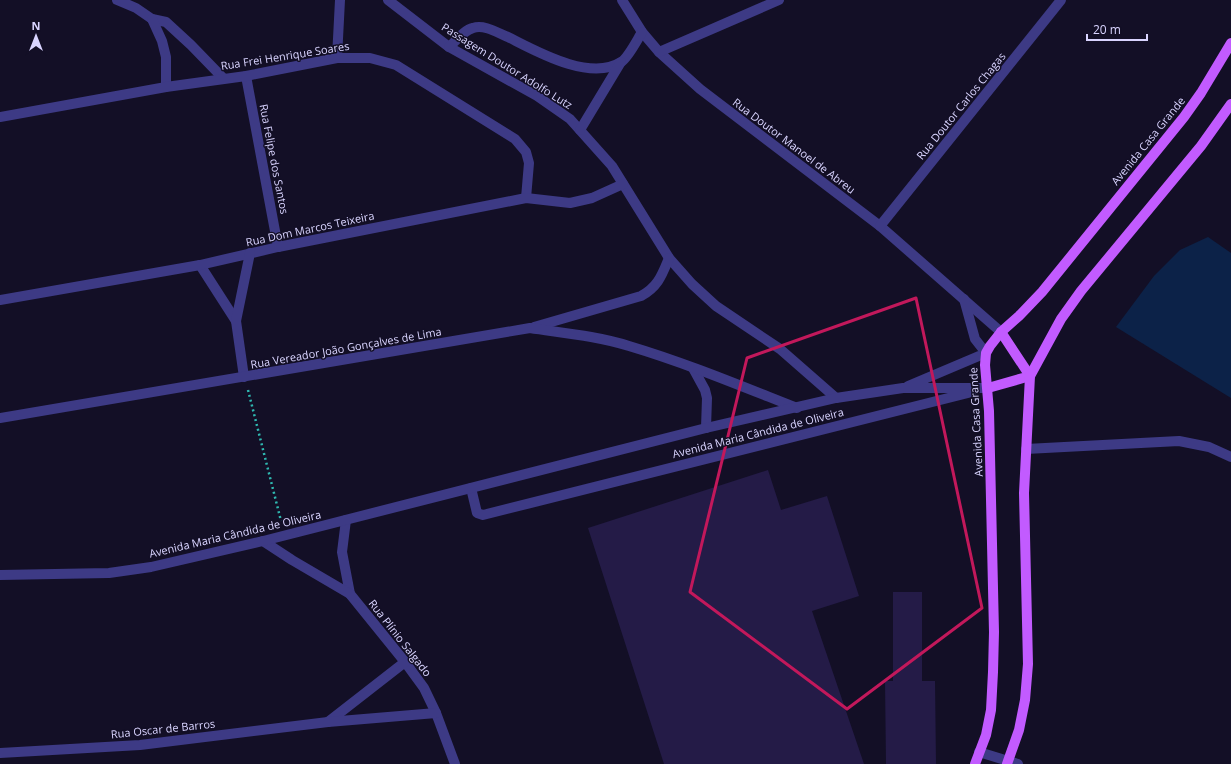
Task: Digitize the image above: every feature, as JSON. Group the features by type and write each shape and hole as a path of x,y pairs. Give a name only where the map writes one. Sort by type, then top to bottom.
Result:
{"main road":[{"name":"Avenida Casa Grande","path":"975,764 986,735 991,710 994,632 990,410 985,365 986,353 1001,332 1042,292 1184,117 1201,94 1231,43"},
{"path":"1011,763 1025,700 1028,664 1024,500 1030,376 1061,319 1081,291 1201,146 1231,104"},
{"path":"1001,332 1030,376"},
{"path":"988,388 1030,376"}],"street":[{"path":"117,0 136,8 152,19 166,22 191,44 223,78"},
{"path":"337,58 340,0"},
{"name":"Passagem Doutor Adolfo Lutz","path":"388,0 449,47 537,96 570,119 612,166 669,258 692,284 716,306 780,349 836,398"},
{"name":"Rua Doutor Manoel de Abreu","path":"622,0 642,32 659,52 700,89 880,226 1001,332"},
{"path":"659,52 779,0"},
{"name":"Rua Doutor Carlos Chagas","path":"880,226 1061,0"},
{"path":"152,19 162,41 166,57 166,86"},
{"path":"449,47 469,30 474,27 482,27 495,31 545,55 572,65 591,69 605,68 621,62"},
{"path":"580,130 621,62 642,32"},
{"name":"Rua Frei Henrique Soares","path":"0,117 166,86 246,76 337,58 370,58 396,65 515,139 526,152 529,163 526,198"},
{"name":"Rua Felipe dos Santos","path":"246,76 278,247"},
{"name":"Rua Dom Marcos Teixeira","path":"0,300 200,265 278,247 526,198 570,203 592,198 623,184"},
{"path":"244,377 236,321 250,254"},
{"path":"530,328 641,296 650,291 659,282 669,258"},
{"path":"200,265 236,321"},
{"path":"964,300 975,339 986,353"},
{"name":"Rua Vereador João Gonçalves de Lima","path":"0,418 530,328 586,336 627,345 693,368 797,408"},
{"name":"Avenida Maria Cândida de Oliveira","path":"903,388 986,353"},
{"path":"693,368 705,390 707,398 706,428"},
{"name":"Avenida Maria Cândida de Oliveira","path":"0,575 109,573 151,567 263,542 285,535 706,428 836,398 903,388 988,388"},
{"name":"Avenida Maria Cândida de Oliveira","path":"471,488 477,513 483,515 988,388"},
{"path":"1026,449 1178,441 1209,447 1231,457"},
{"name":"Rua Plínio Salgado","path":"346,520 342,540 342,552 350,594"},
{"name":"Rua Plínio Salgado","path":"263,542 350,594 406,662 424,688 436,713 455,764"},
{"path":"328,722 406,662"},
{"name":"Rua Oscar de Barros","path":"0,753 140,746 328,722 436,713"},
{"path":"979,752 1011,763"}],"path":[{"path":"244,377 285,535"}],"highlighted area":[{"path":"916,298 982,608 847,709 690,592 747,358"}],"water":[{"path":"1208,237 1231,253 1231,398 1116,327 1154,276 1180,250"}],"building":[{"path":"768,470 781,510 827,496 859,596 812,611 864,764 664,764 588,528"},
{"path":"893,592 922,592 922,681 935,681 936,764 886,764 885,681 893,681"}]}
